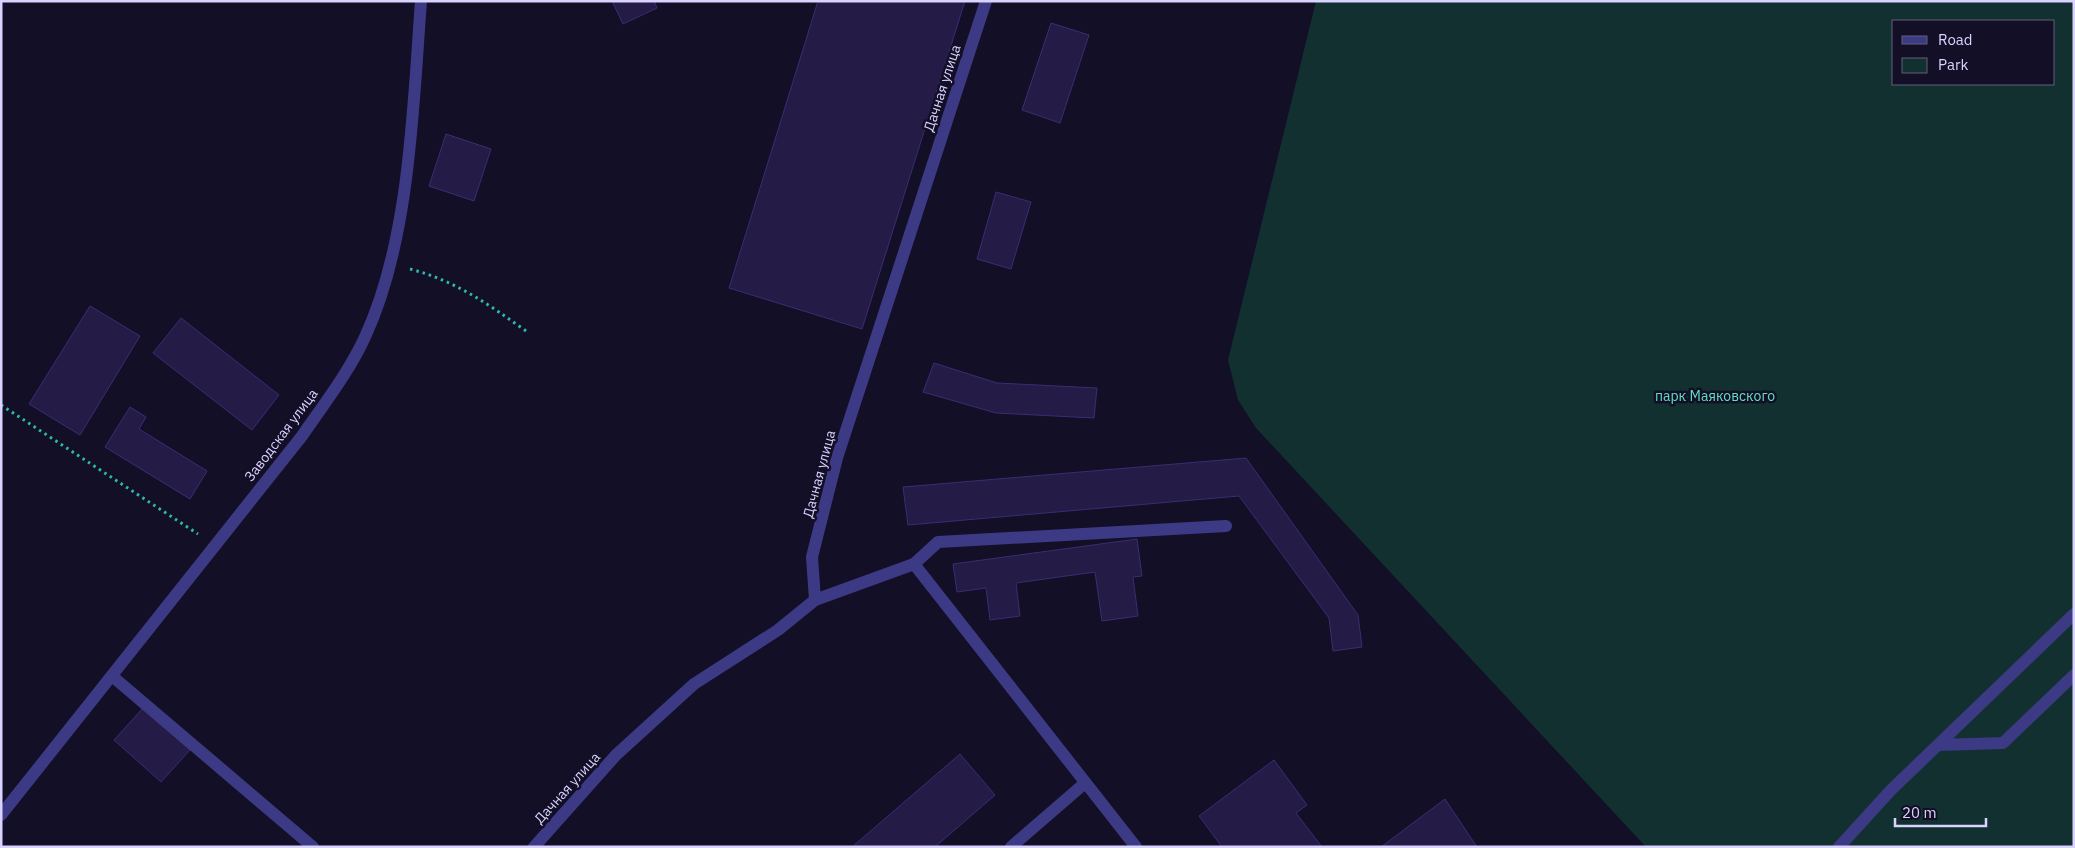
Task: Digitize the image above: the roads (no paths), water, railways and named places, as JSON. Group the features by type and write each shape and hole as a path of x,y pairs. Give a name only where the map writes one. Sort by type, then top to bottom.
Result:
{"street":[{"name":"Заводская улица","path":"1,815 302,436 348,367 365,337 390,265 402,200 411,124 421,1"},
{"name":"Дачная улица","path":"534,847 616,755 694,684 778,630 815,600 812,556 837,458 986,1"},
{"path":"815,600 914,564 938,542 1226,526"},
{"path":"914,564 1136,847"},
{"path":"1839,847 1891,790 2074,614"},
{"path":"1938,745 2003,743 2074,675"},
{"path":"112,676 313,847"},
{"path":"1011,847 1086,783"}],"park label":[{"name":"парк Маяковского","path":"1715,396"}]}
